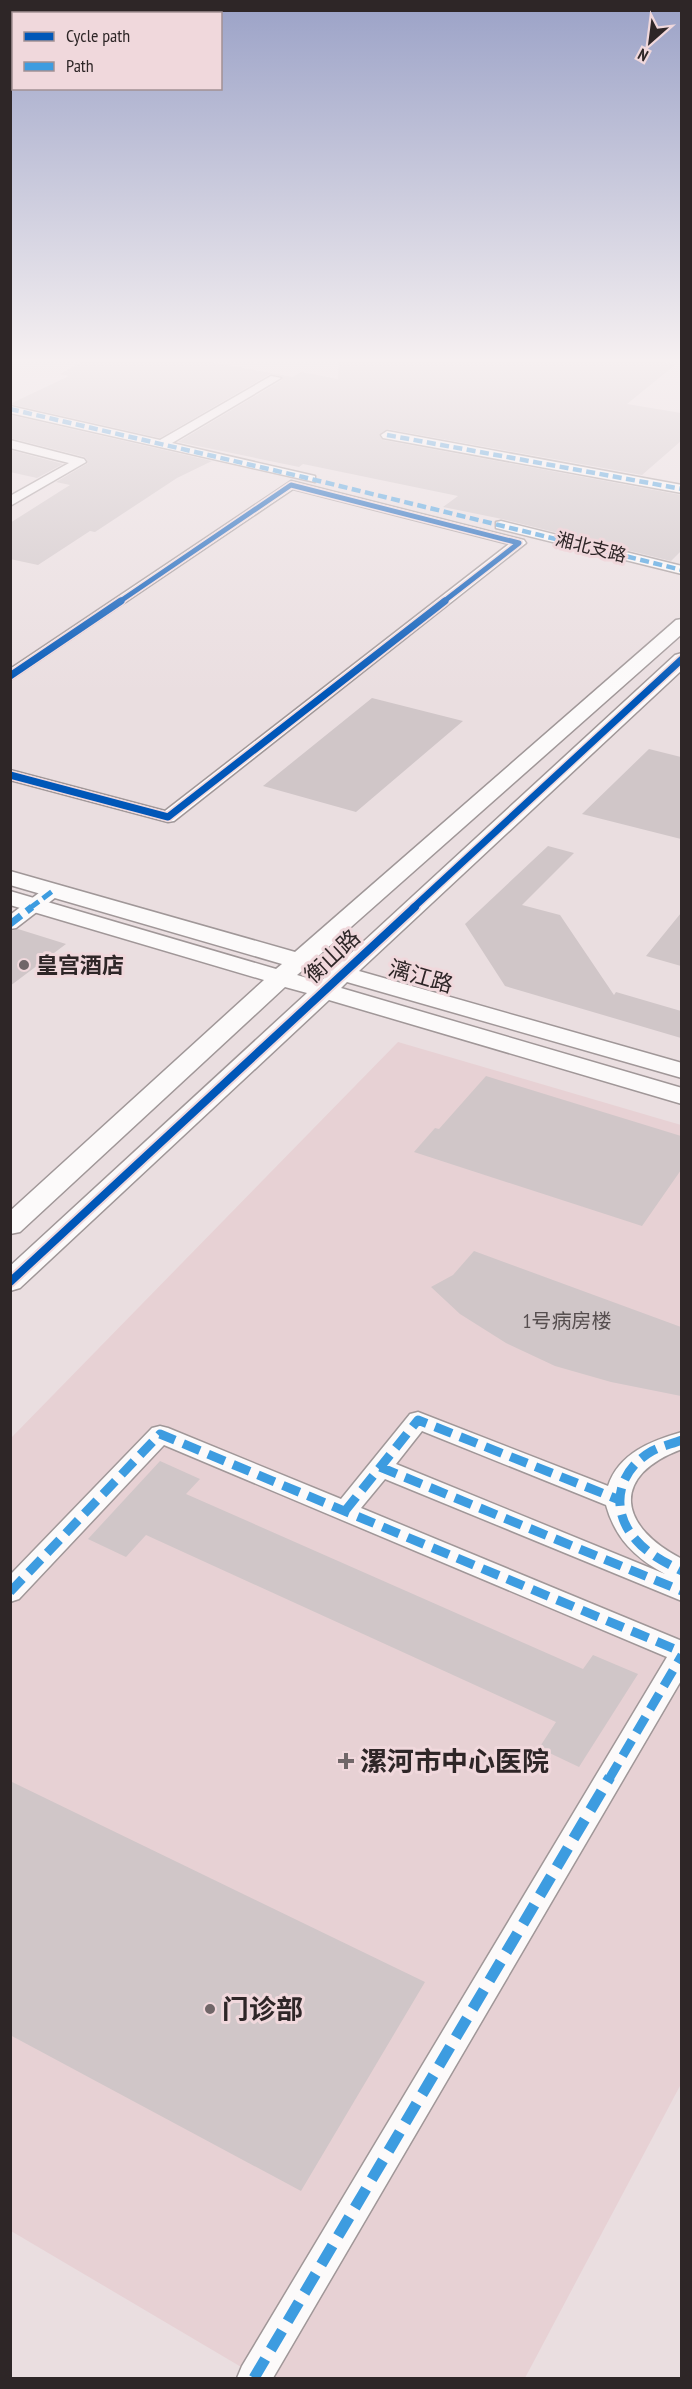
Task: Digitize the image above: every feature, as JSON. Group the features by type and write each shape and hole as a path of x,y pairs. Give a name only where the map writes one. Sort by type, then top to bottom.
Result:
{"street":[{"path":"10,502 67,469"},
{"name":"湘北支路","path":"267,469 681,570"},
{"path":"575,469 681,489"},
{"path":"10,676 291,486 519,543 168,817 10,775"},
{"name":"衡山路","path":"10,1226 280,978 681,624"},
{"name":"衡山路","path":"10,1282 681,659"},
{"name":"漓江路","path":"10,878 681,1071"},
{"path":"10,924 54,890"},
{"name":"漓江路","path":"10,898 681,1096"},
{"path":"345,1511 418,1420 617,1499"},
{"path":"10,1592 160,1434 681,1654 254,2379"},
{"path":"681,1440 660,1446 637,1459 622,1477 617,1499 622,1523 638,1544 662,1563 681,1571"},
{"path":"380,1467 681,1591"}],"shaded area":[{"name":"漯河市中心医院","path":"398,1042 681,1125 681,2084 525,2378 260,2378 11,2231 11,1438"}],"building":[{"path":"10,469 53,469 37,478 10,472"},
{"path":"77,469 195,469 177,478 95,532 90,531 38,565 10,559 10,523 70,485 56,482"},
{"path":"330,469 543,469 681,495 681,551 671,561 502,519 443,507 458,496"},
{"path":"611,469 648,469 642,475"},
{"path":"372,698 463,721 356,812 263,786"},
{"path":"649,749 681,757 681,839 582,814"},
{"path":"548,846 574,853 522,905 560,915 614,995 616,992 681,1011 681,1038 505,986 465,924"},
{"path":"681,913 681,966 646,956"},
{"name":"皇宫酒店","path":"18,929 66,944 10,986 10,931"},
{"path":"486,1076 681,1136 681,1170 642,1226 414,1152 435,1128 439,1129"},
{"path":"474,1251 681,1327 681,1396 611,1382 555,1366 506,1343 460,1314 431,1287 453,1275"},
{"path":"160,1461 200,1479 186,1494 583,1669 593,1655 638,1674 579,1767 539,1748 556,1722 146,1535 126,1557 88,1539"},
{"name":"门诊部","path":"10,1781 425,1982 301,2191 10,2035"}],"marked path":[{"path":"271,469 682,570"},
{"path":"575,469 682,489"},
{"path":"10,924 54,890"},
{"path":"345,1511 418,1420 617,1499"},
{"path":"10,1592 160,1434 682,1652"},
{"path":"682,1440 652,1451 632,1466 621,1483 618,1502 623,1522 636,1541 656,1557 682,1571"},
{"path":"380,1467 682,1591"},
{"path":"254,2378 682,1655"}],"cycle path":[{"path":"10,676 291,485 519,543 168,817 10,775"},
{"path":"10,1282 682,659"}],"place":[{"name":"皇宫酒店","path":"24,965"},
{"name":"漯河市中心医院","path":"346,1761"},
{"name":"门诊部","path":"210,2009"}]}
